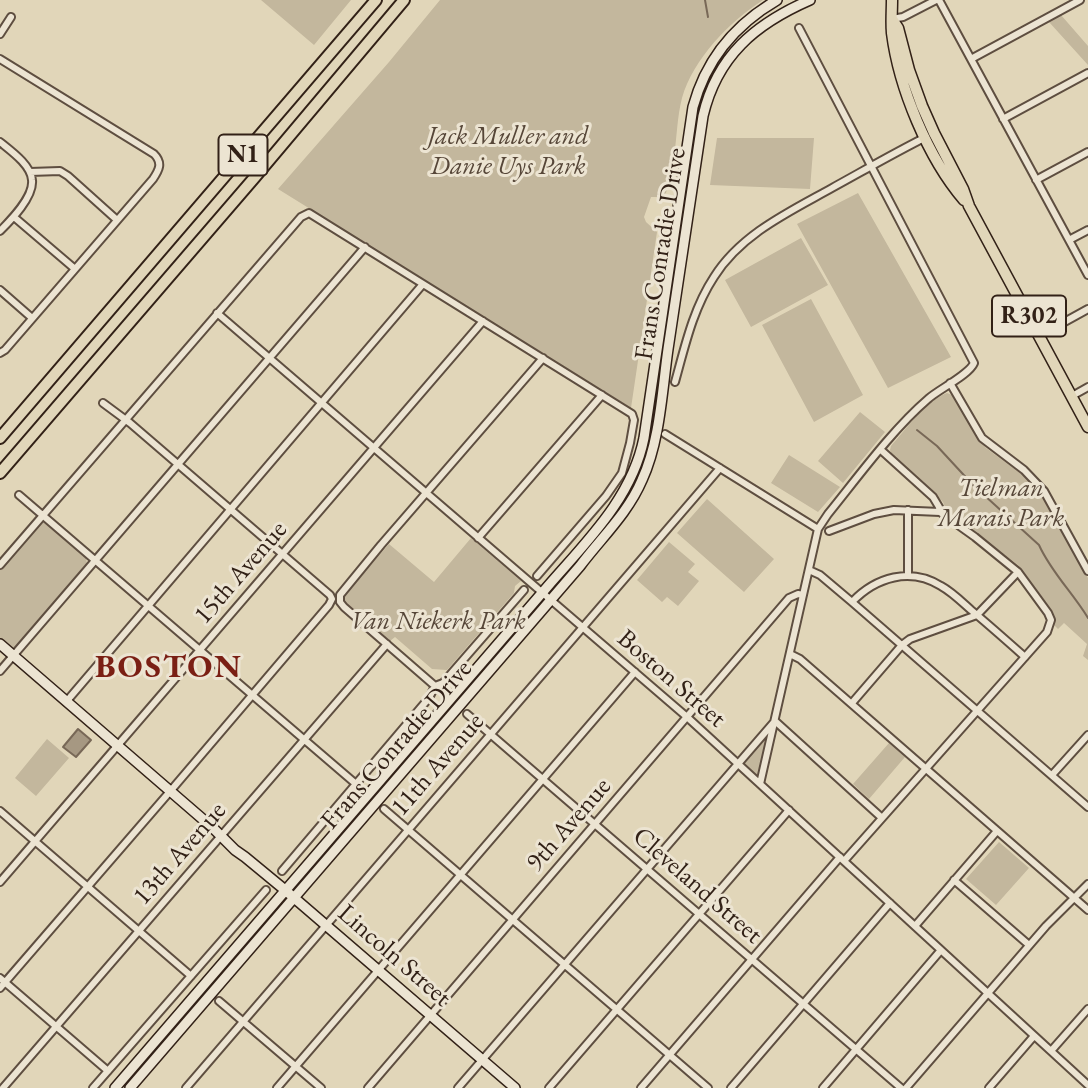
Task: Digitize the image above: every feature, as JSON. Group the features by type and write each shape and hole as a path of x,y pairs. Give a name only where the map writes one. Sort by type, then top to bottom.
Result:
{"highway":[{"name":"N1","path":"0,438 376,0"},
{"name":"N1","path":"0,473 404,0"}],"main road":[{"name":"Frans Conradie Drive","path":"130,1088 546,596 627,487 640,454 650,399 697,92 712,60 739,27 777,0"},
{"name":"Frans Conradie Drive","path":"115,1088 285,890 626,509 642,480 656,434 703,116 714,82 731,55 760,28 787,5 810,0"},
{"name":"R302","path":"892,0 892,19 898,28 929,135 963,189 969,206 1088,426"},
{"name":"Lincoln Street","path":"0,645 220,834 238,853 294,897 515,1088"}],"street":[{"path":"892,19 903,17 937,0 1088,275"},
{"path":"971,59 1080,0"},
{"path":"0,34 11,18"},
{"path":"760,784 818,529 908,419 925,401 973,367 974,363 799,28"},
{"path":"0,59 158,158 160,165 158,171 117,220 0,353"},
{"path":"1003,119 1088,74"},
{"path":"676,382 689,330 699,304 714,277 748,239 769,224 929,135"},
{"path":"0,142 24,163 32,180 31,189 15,217 0,231"},
{"path":"1036,180 1088,152"},
{"path":"30,172 60,171 117,220"},
{"path":"0,565 306,213 312,214 632,415 634,420 629,451 620,477 537,576"},
{"path":"15,217 75,268"},
{"path":"1069,240 1088,230"},
{"path":"0,671 365,247"},
{"path":"66,702 423,284"},
{"path":"0,290 32,318"},
{"path":"1039,335 1088,309"},
{"name":"Boston Street","path":"217,313 687,717 1088,1085"},
{"name":"15th Avenue","path":"0,882 484,321"},
{"path":"435,685 344,607 340,598 343,590 542,358"},
{"path":"950,383 982,438 1024,470 1044,491 1088,571"},
{"path":"1072,396 1088,387"},
{"path":"478,538 602,394"},
{"path":"103,402 332,599 170,791 2,983 108,1071"},
{"path":"665,434 818,529"},
{"path":"881,450 933,497 940,512"},
{"name":"11th Avenue","path":"186,1088 720,468"},
{"path":"19,495 356,784"},
{"path":"640,1088 752,959 927,769 1047,632 1051,620 1048,613 1017,572 940,512 894,510 874,514 829,531"},
{"path":"908,510 908,576"},
{"path":"809,570 820,575 852,602 1088,807"},
{"path":"852,703 902,645 910,639 977,615 1017,572"},
{"path":"852,602 879,581 893,577 922,578 942,586 1025,657"},
{"path":"435,685 443,683 524,590"},
{"name":"9th Avenue","path":"368,1088 789,598 803,595"},
{"name":"13th Avenue","path":"3,1088 387,644"},
{"path":"790,654 800,659 852,703 1088,910"},
{"path":"277,1088 635,672"},
{"path":"282,871 429,698 435,685"},
{"name":"Cleveland Street","path":"467,714 903,1088"},
{"path":"458,1088 775,721"},
{"path":"775,721 882,818"},
{"path":"1052,775 1088,735"},
{"path":"384,809 708,1088"},
{"path":"549,1088 789,810"},
{"path":"0,811 191,976"},
{"path":"915,926 998,831"},
{"path":"954,880 1029,945"},
{"path":"903,1088 1029,945 1088,884"},
{"path":"93,1088 266,890"},
{"path":"731,1088 890,903"},
{"path":"823,1088 941,950"},
{"path":"219,1001 321,1088"},
{"path":"1051,1051 1088,1009"},
{"path":"989,1088 1034,1035"}],"green space":[{"path":"261,0 351,0 314,45"},
{"name":"Jack Muller and Danie Uys Park","path":"440,0 763,0 714,42 687,83 682,98 673,166 666,193 651,197 644,217 657,232 631,408 278,189"},
{"path":"1061,15 1088,46 1088,65 1049,22"},
{"path":"717,138 814,138 810,189 710,185"},
{"path":"858,193 951,357 888,388 797,224"},
{"path":"801,238 828,285 751,327 725,280"},
{"path":"811,299 863,395 814,422 762,325"},
{"name":"Tielman Marais Park","path":"947,393 952,395 977,438 986,448 1024,476 1045,500 1088,578 1088,660 1083,656 1087,644 1064,623 1058,629 1054,625 1052,610 1018,565 946,510 943,502 891,453 891,446 917,416"},
{"path":"860,412 885,432 843,483 818,461"},
{"path":"789,455 840,487 818,512 771,483"},
{"path":"707,499 774,559 744,592 677,533"},
{"path":"42,522 86,557 87,565 16,648 12,648 0,638 0,570"},
{"name":"Van Niekerk Park","path":"471,538 521,581 515,586 514,593 447,670 432,669 395,637 390,641 345,602 346,594 389,544 434,582"},
{"path":"669,542 695,564 688,572 699,581 678,606 667,597 662,602 637,580"},
{"path":"767,737 758,774 757,775 745,761"},
{"path":"47,739 69,758 36,796 15,778"},
{"path":"889,743 905,757 869,799 853,784"},
{"path":"999,842 1029,868 996,905 966,879"}],"shaded area":[{"path":"78,729 91,740 76,757 63,747"}],"waterway":[{"path":"705,0 708,17"},
{"path":"917,430 1039,545 1088,618"}],"district":[{"name":"BOSTON","path":"169,668"}]}
